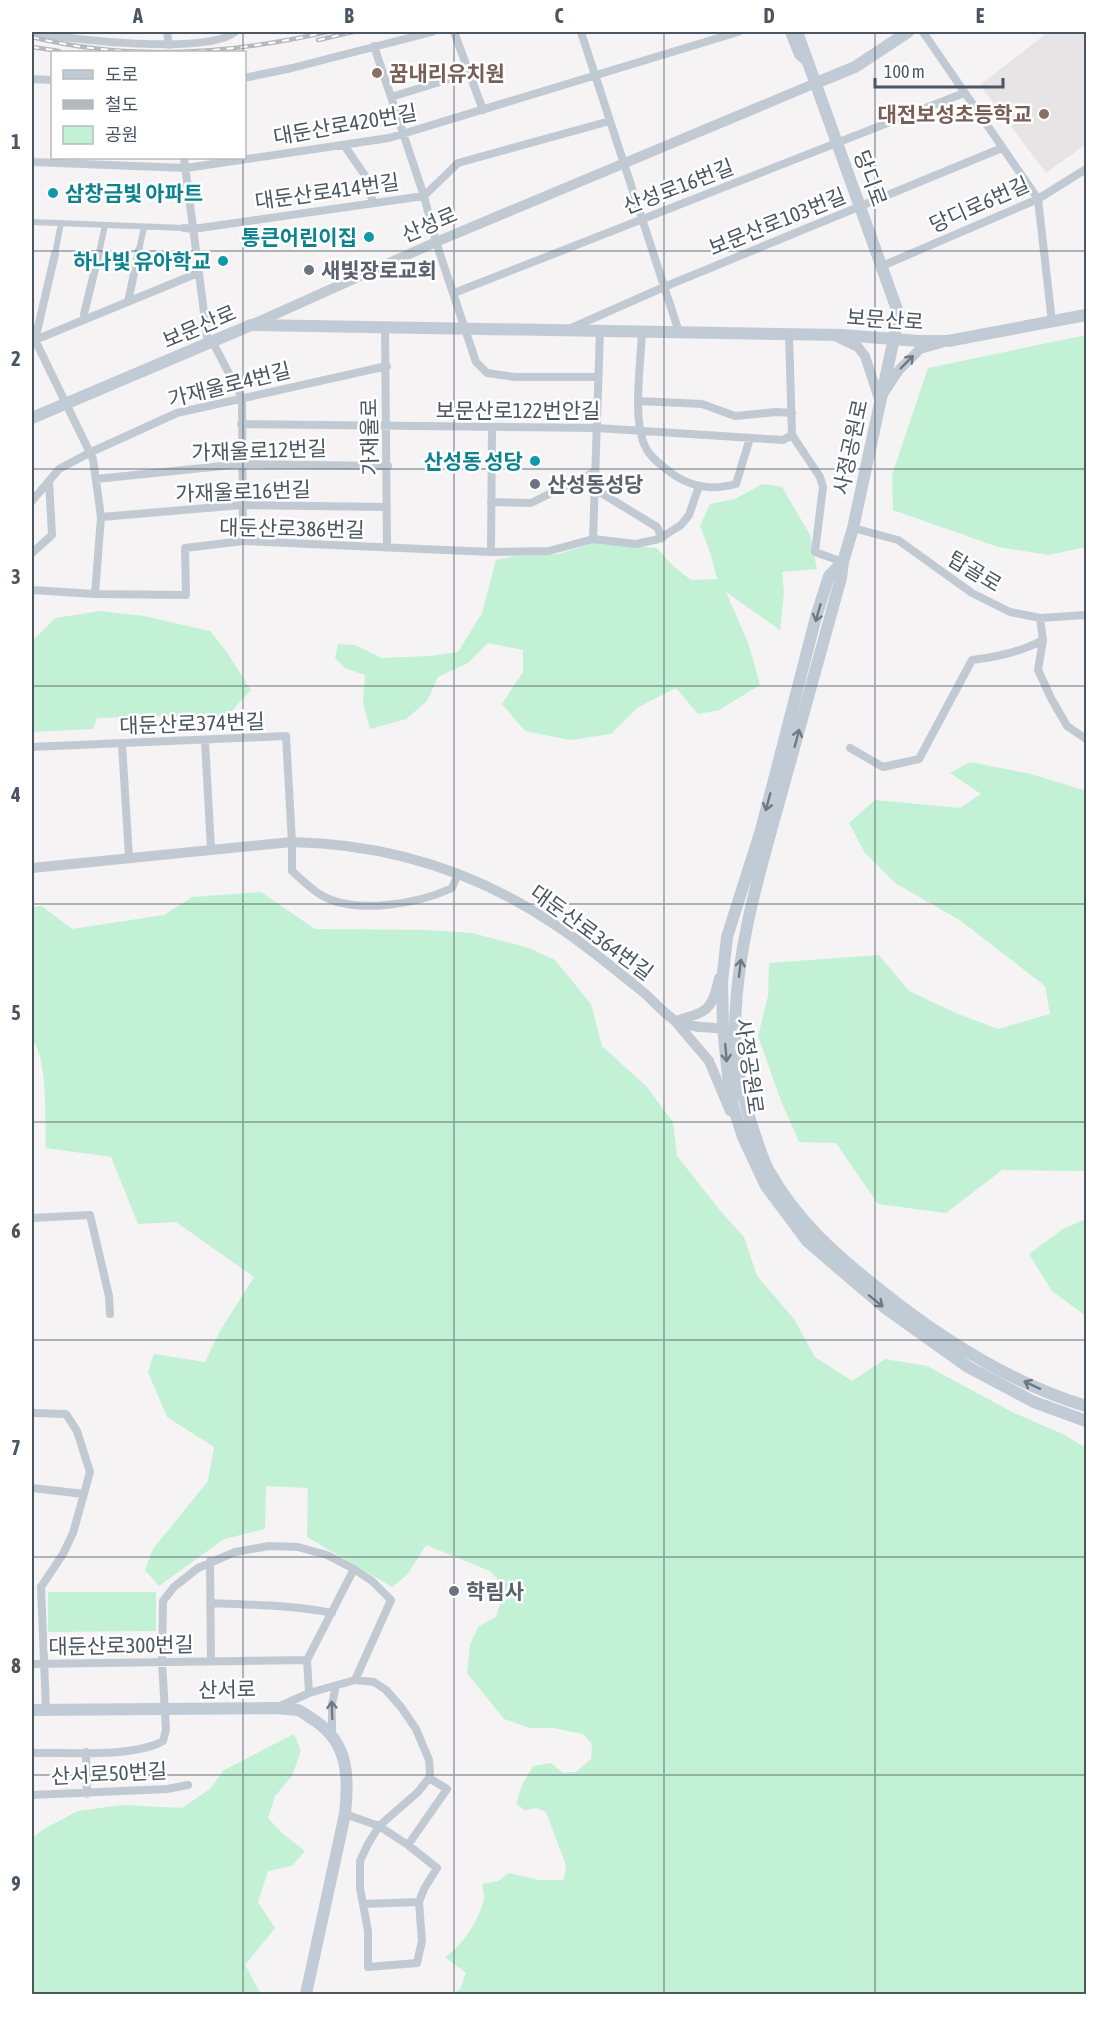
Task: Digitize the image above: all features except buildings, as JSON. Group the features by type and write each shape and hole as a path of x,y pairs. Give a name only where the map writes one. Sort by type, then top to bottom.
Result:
{"main road":[{"name":"당디로","path":"797,32 899,315 895,339"},
{"name":"산성로","path":"816,83 855,67 908,32"},
{"name":"보문산로","path":"32,418 251,325 789,334 948,341 1086,315"},
{"name":"사정공원로","path":"895,339 879,399 853,528 843,562 842,578 759,875 750,915 729,1028 728,1076 733,1106 743,1137 766,1186 807,1241 869,1295 925,1338 968,1367 1034,1402 1086,1421"},
{"name":"사정공원로","path":"843,562 829,576 822,597 761,830 727,937 722,981 729,1028 748,1117 768,1170 804,1222 845,1262 904,1309 983,1362 1058,1397 1086,1406"},
{"name":"산서로","path":"32,1710 275,1708 300,1711 326,1728 344,1759 348,1785 345,1814 306,1995"}],"street":[{"path":"32,32 82,40 169,45 220,39 235,32"},
{"path":"167,32 169,45"},
{"path":"246,78 432,32"},
{"path":"454,32 483,110"},
{"path":"581,32 679,332"},
{"name":"대둔산로420번길","path":"32,162 186,168 404,135 738,32"},
{"path":"789,32 798,55 809,65"},
{"path":"802,32 808,51 809,65"},
{"path":"923,32 1038,199 1052,322"},
{"path":"374,46 476,362 487,374 515,377 598,377"},
{"path":"391,97 470,73"},
{"path":"32,79 51,80"},
{"name":"산성로","path":"251,325 436,242 816,83"},
{"name":"산성로16번길","path":"454,292 964,93"},
{"name":"대둔산로414번길","path":"32,222 188,229 424,196 458,163 610,121"},
{"path":"344,145 366,177 373,203"},
{"name":"보문산로103번길","path":"566,330 664,287 1002,148"},
{"path":"184,159 188,229 210,342 242,398 243,541"},
{"name":"당디로6번길","path":"882,266 1038,199 1086,169"},
{"path":"61,224 33,339 93,459 101,517 95,594"},
{"path":"85,319 84,314 105,225"},
{"path":"128,302 144,227"},
{"path":"33,339 198,273"},
{"name":"가재울로","path":"385,327 387,548"},
{"path":"593,539 600,331"},
{"path":"642,331 639,430 645,448 661,465 681,479 699,486 719,489 736,484 750,438"},
{"path":"789,334 792,435 820,477 823,487 815,552 843,562"},
{"path":"832,335 858,347 865,356 879,399"},
{"path":"879,399 899,370 920,349 948,341"},
{"name":"가재울로4번길","path":"32,501 59,469 88,453 177,413 387,366"},
{"path":"639,401 702,404 735,416 776,412 792,413"},
{"name":"보문산로122번안길","path":"241,424 597,428 783,440 792,435"},
{"path":"491,552 492,428"},
{"name":"가재울로12번길","path":"96,479 242,464 388,466"},
{"path":"491,502 531,502 594,472"},
{"path":"32,553 52,535 49,481"},
{"name":"대둔산로386번길","path":"32,590 95,594 186,595 185,548 243,541 491,552 549,551 593,539 636,544 662,538 681,525 688,515 699,486"},
{"path":"593,488 657,527 662,538"},
{"name":"가재울로16번길","path":"101,517 242,505 387,507"},
{"name":"탑골로","path":"853,528 898,540 972,593 1010,612 1040,618 1086,615"},
{"path":"1040,618 1043,640 1038,670 1067,726 1086,739"},
{"path":"850,748 884,767 919,759 972,660 1026,649 1043,640"},
{"name":"대둔산로374번길","path":"32,747 286,736 292,842"},
{"path":"205,741 211,849"},
{"path":"122,744 129,857"},
{"path":"292,842 292,871 320,895 337,902 372,905 406,903 436,896 452,888 458,874"},
{"name":"대둔산로364번길","path":"32,868 292,842 332,843 376,849 424,861 494,888 558,926 675,1020 691,1026 729,1028"},
{"path":"724,955 715,998 710,1006 703,1012 675,1020 709,1061 743,1137"},
{"path":"32,1218 90,1215 109,1296 110,1314"},
{"path":"32,1413 66,1414 77,1431 90,1472 73,1533 63,1554 36,1587 46,1710"},
{"path":"32,1488 84,1494"},
{"path":"32,1753 130,1752 153,1747 163,1741 166,1730 162,1662 163,1601 198,1568 234,1552 269,1546 298,1547 327,1555 372,1581 391,1600 355,1680"},
{"name":"대둔산로300번길","path":"210,1561 211,1661"},
{"path":"309,1693 307,1660 354,1569"},
{"path":"210,1604 268,1605 333,1612"},
{"name":"대둔산로300번길","path":"32,1664 307,1660"},
{"path":"275,1708 309,1693 355,1680 374,1682 386,1690 416,1729 429,1760 429,1778 418,1792 379,1826 360,1862 360,1888 368,1931 368,1967 417,1963 422,1941 419,1902 424,1888 437,1868 379,1826 345,1814"},
{"path":"332,1736 332,1704 336,1686"},
{"path":"86,1752 87,1794"},
{"path":"408,1845 447,1789 429,1778"},
{"name":"산서로50번길","path":"32,1795 167,1789 188,1785"},
{"path":"363,1904 419,1902"}],"shaded area":[{"name":"대전보성초등학교","path":"1048,32 1086,32 1086,144 1046,173 980,85"}],"green space":[{"path":"1086,335 1086,547 1049,555 998,547 893,510 892,475 928,368"},
{"path":"762,484 782,487 810,535 817,569 782,572 784,593 780,630 726,592 749,645 760,685 719,710 698,714 676,688 637,708 611,734 570,740 525,731 502,704 523,672 523,650 488,643 468,663 438,677 427,701 406,719 370,729 363,703 365,675 345,668 335,658 338,644 355,645 382,658 458,652 482,613 496,560 516,556 559,554 595,542 657,548 673,566 691,580 717,579 700,526 710,504 735,499"},
{"path":"101,611 144,616 210,631 251,690 226,717 97,718 93,729 32,732 32,642 55,618"},
{"path":"970,762 1031,774 1086,791 1086,1171 1002,1170 946,1213 878,1204 836,1143 799,1142 781,1101 758,1036 768,996 769,963 879,955 909,991 958,1014 998,1029 1050,1014 1045,986 961,921 895,883 865,853 849,823 875,800 960,808 981,794 950,773"},
{"path":"261,892 315,929 426,930 472,933 529,948 555,960 591,1004 602,1046 647,1087 673,1122 677,1156 744,1237 757,1276 794,1319 815,1357 852,1381 885,1359 927,1366 1014,1413 1063,1434 1086,1448 1086,1992 1082,1994 451,1994 460,1989 466,1973 445,1957 457,1947 475,1923 484,1898 482,1884 498,1881 509,1873 539,1880 564,1880 566,1865 546,1812 536,1808 525,1810 516,1804 522,1785 533,1766 551,1763 563,1773 576,1772 591,1759 592,1744 583,1734 553,1728 530,1728 504,1719 467,1673 470,1644 479,1626 496,1617 505,1588 490,1571 426,1545 407,1575 392,1587 307,1537 308,1488 266,1486 265,1529 224,1539 159,1586 145,1570 153,1549 208,1481 214,1447 167,1417 148,1372 154,1354 205,1362 220,1331 254,1277 176,1222 138,1224 111,1157 46,1148 43,1075 41,1060 32,1041 32,907 42,906 72,929 164,915 192,897"},
{"path":"1086,1219 1086,1316 1052,1291 1029,1254 1063,1229"},
{"path":"48,1592 156,1592 156,1631 48,1632"},
{"path":"294,1734 301,1751 292,1776 275,1796 268,1818 283,1834 305,1851 292,1866 268,1871 258,1902 275,1928 245,1965 261,1994 32,1994 32,1839 42,1830 78,1811 123,1805 182,1808 210,1789 224,1770"}],"railway":[{"path":"198,51 291,40 327,32"},
{"path":"318,40 353,32"},
{"path":"32,37 68,45 130,51"},
{"path":"32,47 59,51"}],"place":[{"name":"꿈내리유치원","path":"377,73"},
{"name":"대전보성초등학교","path":"1044,114"},
{"name":"삼창금빛 아파트","path":"53,193"},
{"name":"통큰어린이집","path":"369,237"},
{"name":"하나빛 유아학교","path":"223,261"},
{"name":"새빛장로교회","path":"309,270"},
{"name":"산성동 성당","path":"535,461"},
{"name":"산성동성당","path":"535,484"},
{"name":"학림사","path":"454,1591"}]}
